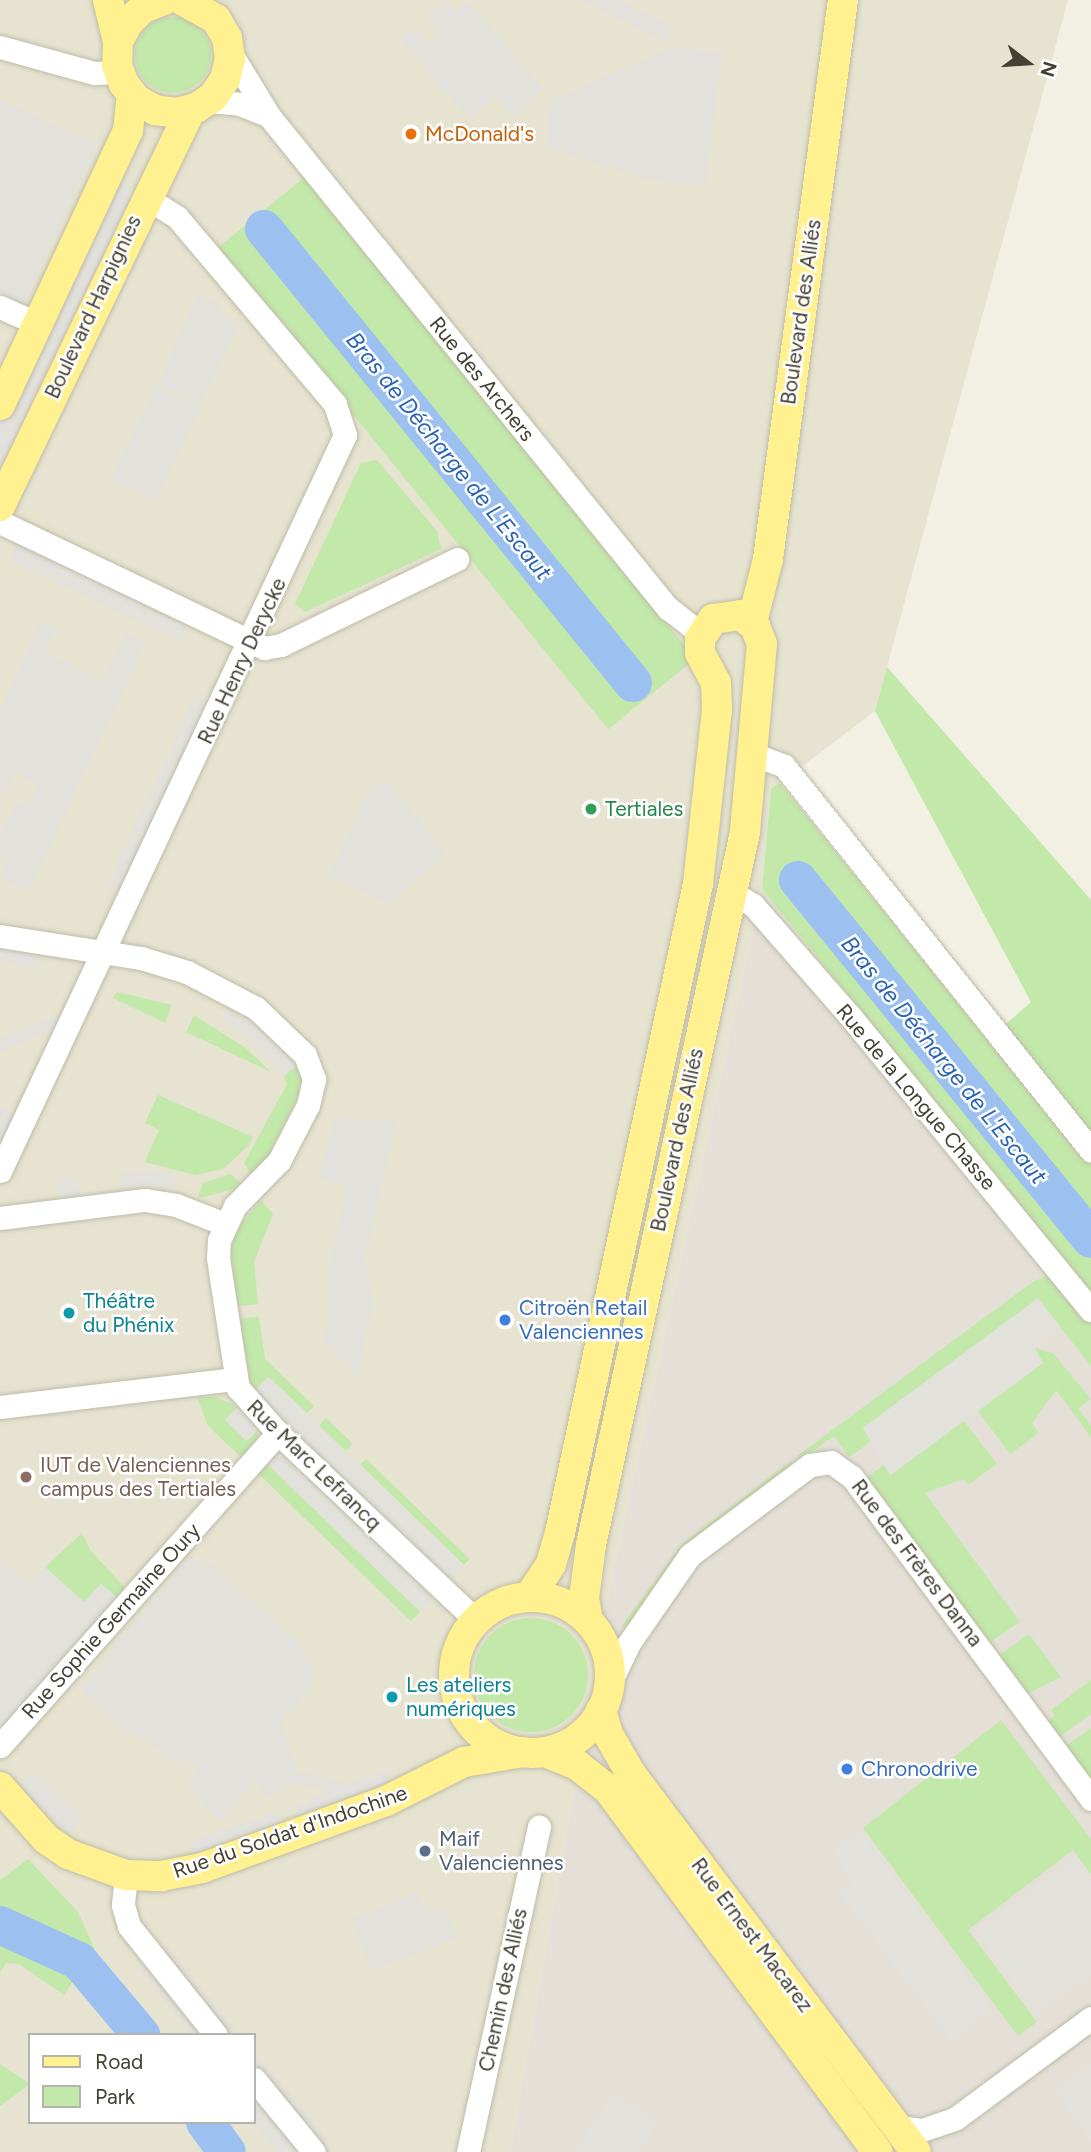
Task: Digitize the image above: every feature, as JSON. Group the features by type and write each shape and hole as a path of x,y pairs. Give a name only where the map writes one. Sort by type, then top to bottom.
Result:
{"main road":[{"name":"Boulevard Harpignies","path":"0,404 128,131 125,84 108,0"},
{"path":"118,42 137,12 164,0"},
{"path":"184,0 211,13 227,41"},
{"name":"Boulevard Harpignies","path":"0,506 145,198 199,106 225,79 228,0"},
{"name":"Boulevard des Alliés","path":"588,1621 584,1598 591,1545 733,892 753,754 762,639 752,622 768,559 843,0"},
{"path":"125,84 155,110 199,106"},
{"path":"701,634 722,615 740,615 752,622"},
{"name":"Boulevard des Alliés","path":"529,1597 551,1564 561,1533 698,884 717,724 711,670 700,653 701,634"},
{"path":"711,670 738,676 760,658"},
{"path":"529,1597 557,1601 588,1621 604,1647 605,1698 578,1737 534,1752 490,1741 466,1716 455,1690 455,1662 476,1620 500,1603 529,1597"},
{"name":"Rue Ernest Macarez","path":"605,1698 631,1774 916,2152"},
{"path":"449,1769 461,1748 466,1716"},
{"name":"Rue Ernest Macarez","path":"534,1752 577,1765 608,1789 878,2152"},
{"name":"Rue du Soldat d'Indochine","path":"126,1875 161,1876 202,1868 394,1798 449,1769 479,1758 534,1752"},
{"path":"0,1787 56,1847 126,1875"}],"street":[{"name":"Rue des Archers","path":"227,41 269,116 668,608 701,634"},
{"path":"0,47 125,84"},
{"path":"199,106 248,106 269,116"},
{"name":"Rue Henry Derycke","path":"0,1171 340,453 345,435 344,419 177,218 145,198"},
{"path":"0,307 38,324"},
{"path":"0,522 264,648 281,645 457,559"},
{"path":"753,754 784,766 1091,1152"},
{"name":"Rue de la Longue Chasse","path":"733,892 754,905 850,1016 1091,1310"},
{"name":"Rue Marc Lefrancq","path":"0,936 104,952 170,966 229,990 267,1017 310,1062 312,1096 284,1152 225,1224 218,1258 235,1378 243,1396 278,1433 476,1620"},
{"path":"0,1218 154,1200 225,1224"},
{"path":"0,1407 235,1378"},
{"name":"Rue Sophie Germaine Oury","path":"0,1746 278,1433"},
{"name":"Rue des Frères Danna","path":"605,1698 629,1643 691,1555 810,1465 831,1462 852,1477 1091,1798"},
{"name":"Chemin des Alliés","path":"468,2152 539,1827"},
{"path":"126,1875 123,1905 129,1926 214,2033"},
{"path":"898,2127 922,2130 956,2118 1091,2018"},
{"path":"256,2082 314,2152"}],"shaded area":[{"path":"0,0 1068,0 875,711 771,790 762,889 612,1578 510,2152 0,2152"},
{"path":"445,0 457,11 469,2 544,90 513,117 495,96 469,119 401,40 415,28 428,44 442,33 427,15"},
{"path":"579,0 618,0 675,27 667,42"},
{"path":"672,48 722,54 705,187 646,179 546,147 552,100"},
{"path":"0,100 97,144 21,308 0,297"},
{"path":"121,167 133,204 0,489 0,423"},
{"path":"144,229 152,233 33,467 25,462"},
{"path":"197,295 214,302 237,327 201,404 158,384"},
{"path":"156,386 200,407 154,501 110,479"},
{"path":"18,543 189,623 181,641 10,561"},
{"path":"41,621 56,629 45,652 103,680 126,633 146,642 29,890 0,877 8,860 0,856 0,835 16,803 26,806 38,784 15,773 6,793 0,790 0,712"},
{"path":"196,695 211,702 123,892 108,884"},
{"path":"385,779 446,853 389,904 328,876 368,792"},
{"path":"762,889 1091,1294 1091,2152 510,2152 612,1578"},
{"path":"0,943 42,953 39,969 0,961"},
{"path":"92,999 97,1011 0,1052 0,1038"},
{"path":"229,1005 261,1029 296,1066 284,1076 260,1048 221,1020"},
{"path":"2,1108 16,1115 0,1147 0,1112"},
{"path":"335,1118 396,1121 365,1259 373,1301 357,1376 322,1341 330,1322 328,1273 347,1186 318,1178"},
{"path":"149,1171 175,1177 176,1192 145,1186 123,1188 120,1174"},
{"path":"68,1177 76,1180 79,1188 76,1196 68,1199 60,1196 57,1188 60,1180"},
{"path":"1038,1298 1061,1328 1035,1348 1043,1363 890,1475 863,1428"},
{"path":"268,1377 464,1566 448,1582 253,1393"},
{"path":"238,1407 259,1429 246,1441 225,1420"},
{"path":"279,1450 433,1599 420,1612 266,1463"},
{"path":"190,1556 205,1568 211,1563 298,1644 314,1666 311,1687 281,1722 300,1783 262,1798 257,1779 218,1821 188,1783 198,1768 186,1759 175,1763 141,1736 125,1732 81,1689"},
{"path":"0,1558 30,1584 45,1567 84,1602 101,1584 119,1599 0,1732"},
{"path":"176,1741 413,1800 410,1812 173,1753"},
{"path":"386,1770 393,1788 299,1824 293,1806"},
{"path":"33,1773 84,1817 70,1833 19,1789"},
{"path":"277,1812 283,1829 196,1859 190,1842"},
{"path":"860,1831 992,2010 952,2042 840,1893 852,1884 834,1850"},
{"path":"1074,1858 1091,1882 1091,1975 1037,2015 976,1931"},
{"path":"418,1893 426,1914 445,1907 457,1938 372,1971 352,1919"},
{"path":"167,1946 237,2033 223,2033 158,1953"},
{"path":"139,1959 201,2033 191,2033 139,1970"},
{"path":"256,2053 334,2147 323,2152 256,2070"},
{"path":"1091,2062 1091,2141 1054,2090"},
{"path":"613,2092 658,2122 638,2152 575,2152"},
{"path":"256,2097 302,2152 275,2152 256,2124"}],"green space":[{"path":"173,17 187,20 200,28 208,41 211,55 208,69 200,82 187,90 173,93 159,90 146,82 138,69 135,55 138,41 146,28 159,20"},
{"path":"305,177 695,659 608,729 218,247"},
{"path":"377,460 437,531 441,549 305,612 295,604 361,463"},
{"path":"887,667 1091,900 1091,1294 762,889 771,789 780,783 988,1040 1031,1002 875,711"},
{"path":"117,992 172,1005 165,1023 113,998"},
{"path":"194,1015 247,1049 271,1072 186,1032"},
{"path":"296,1066 302,1081 299,1094 267,1159 251,1174 244,1163 287,1084 284,1076"},
{"path":"158,1095 253,1137 248,1146 223,1169 195,1175 145,1162 159,1130 145,1123"},
{"path":"230,1174 241,1183 237,1188 197,1199 203,1183"},
{"path":"261,1200 273,1214 254,1262 258,1304 237,1306 231,1249 236,1230"},
{"path":"1052,1274 1091,1322 1091,1366 1038,1299 863,1428 872,1440 857,1452 849,1457 834,1436 800,1460 797,1456 1034,1281"},
{"path":"259,1317 265,1359 314,1406 307,1413 269,1377 253,1393 238,1318"},
{"path":"1035,1348 1053,1353 1091,1399 1078,1408 1091,1425 1091,1437 1056,1390 1032,1423 1039,1433 1010,1454 978,1411 1043,1363"},
{"path":"197,1397 216,1397 238,1407 226,1420 248,1440 259,1429 256,1445 244,1460 208,1426"},
{"path":"326,1418 353,1444 346,1451 319,1425"},
{"path":"964,1421 997,1464 968,1485 963,1479 925,1493 1020,1622 986,1645 864,1479 884,1465 891,1475"},
{"path":"366,1459 470,1559 464,1565 360,1465"},
{"path":"791,1461 794,1464 627,1632 622,1626 682,1544"},
{"path":"266,1463 420,1612 411,1621 257,1472"},
{"path":"82,1533 90,1550 127,1590 119,1599 84,1603 45,1567"},
{"path":"531,1618 553,1623 571,1635 583,1653 588,1675 583,1697 571,1715 553,1727 531,1732 509,1727 491,1715 479,1697 474,1675 479,1653 491,1635 509,1623"},
{"path":"1029,1634 1061,1677 1023,1696 994,1659"},
{"path":"1091,1680 1091,1714 1055,1740 1042,1724 1055,1716 1051,1710"},
{"path":"1001,1720 1091,1839 1091,1874 1073,1850 968,1930 1037,2022 1018,2036 863,1828"},
{"path":"1091,1728 1091,1787 1062,1749"},
{"path":"28,1859 78,1912 94,1948 64,1995 19,1964 6,1963 0,1973 0,1880"},
{"path":"0,2064 28,2083 28,2085 0,2106"}],"waterway":[{"name":"Bras de Décharge de L'Escaut","path":"264,229 633,683"},
{"name":"Bras de Décharge de L'Escaut","path":"798,880 1091,1239"},
{"path":"0,1925 79,1961 139,2033"},
{"path":"206,2124 227,2152"}],"place":[{"name":"McDonald's","path":"411,134"},
{"name":"Tertiales","path":"591,809"},
{"name":"Théâtre du Phénix","path":"69,1313"},
{"name":"Citroën Retail Valenciennes","path":"505,1320"},
{"name":"IUT de Valenciennes campus des Tertiales","path":"26,1477"},
{"name":"Les ateliers numériques","path":"392,1697"},
{"name":"Chronodrive","path":"847,1769"},
{"name":"Maif Valenciennes","path":"425,1851"}]}
